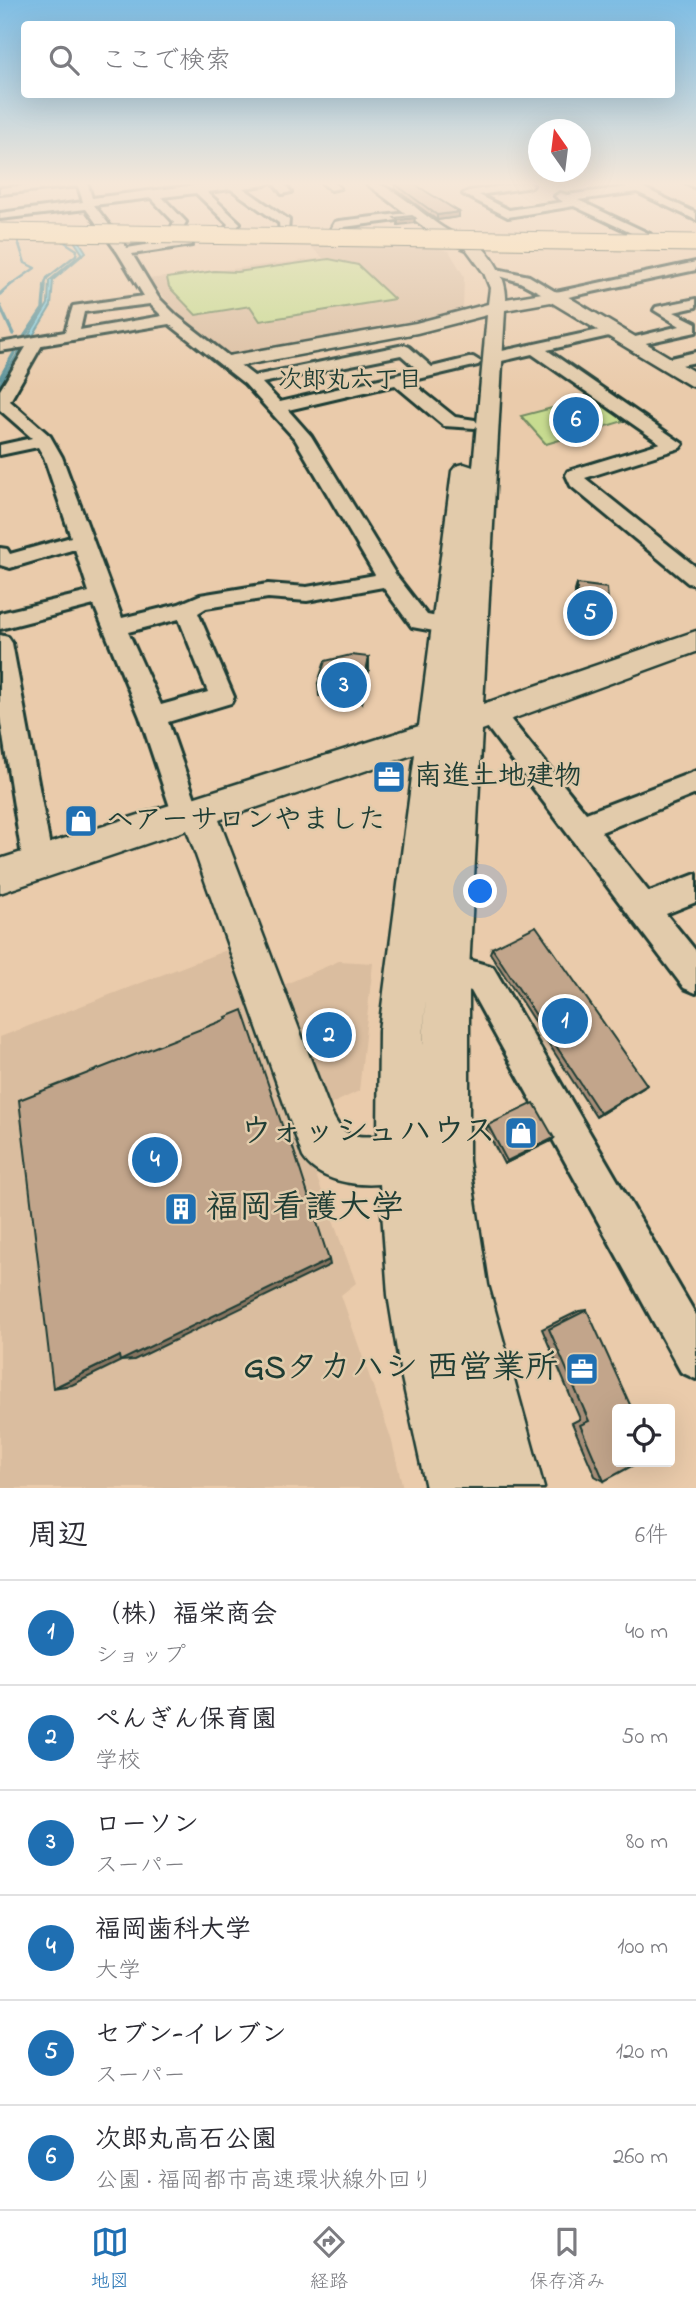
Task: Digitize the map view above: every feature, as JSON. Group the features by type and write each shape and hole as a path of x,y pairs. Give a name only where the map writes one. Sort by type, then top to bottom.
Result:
{"street":[{"path":"128,251 124,252 153,299 172,319 251,382 302,436 388,579 420,622 445,625"},
{"path":"463,251 478,271 482,288 489,297 483,360 448,970 445,1162 460,1275 478,1360 514,1488"},
{"path":"674,251 696,264"},
{"path":"489,297 554,296 696,264"},
{"path":"228,362 417,328 524,279 696,381"},
{"path":"71,336 78,309 153,299"},
{"path":"695,328 660,310 696,303"},
{"path":"2,366 4,346 172,319"},
{"path":"632,341 695,328"},
{"path":"277,408 613,331"},
{"path":"37,341 1,402 44,440 53,457 101,596 153,717 323,1145 340,1157 367,1161 402,1158"},
{"path":"534,348 674,444 575,475 578,482 696,578"},
{"path":"251,382 404,350 430,373"},
{"path":"667,363 696,357"},
{"path":"456,1488 428,1369 415,1295 402,1158 401,1030 464,723 445,625 469,424 483,360"},
{"path":"400,381 450,422 469,424"},
{"path":"0,450 44,440"},
{"path":"0,554 2,559 10,561 81,541"},
{"path":"116,627 186,610 200,602 268,591 307,594 388,579"},
{"path":"0,621 101,596"},
{"path":"153,717 222,697 186,610"},
{"path":"0,876 464,723 696,641"},
{"path":"0,643 38,863"},
{"path":"464,723 580,828 696,977"},
{"path":"580,828 696,782"},
{"path":"643,909 696,888"},
{"path":"448,970 481,978 696,1357"}],"shaded area":[{"path":"316,251 449,251 464,276 463,311 408,326 234,356 228,355 184,320 148,279 323,258"},
{"path":"232,948 356,1283 341,1295 391,1438 403,1488 0,1488 0,1037"},
{"path":"339,961 373,963 359,1091 323,1108 272,990"}],"green space":[{"path":"329,259 358,265 394,299 260,321 250,306 196,315 169,287 167,278 214,271 237,272"},
{"path":"594,397 627,420 546,444 521,416"}],"water":[{"path":"86,252 53,280 51,306 0,390 0,382 48,304 49,281"}],"building":[{"path":"577,584 607,588 610,626 577,622"},
{"path":"351,655 369,657 362,690 318,683 325,661"},
{"path":"536,926 647,1085 600,1113 492,948"},
{"name":"福岡看護大学","path":"243,1010 284,1131 287,1129 329,1260 120,1361 119,1356 53,1388 19,1100 227,1019 226,1017"},
{"name":"ウォッシュハウス","path":"534,1103 554,1138 507,1161 488,1125"},
{"name":"GSタカハシ 西営業所","path":"587,1310 630,1404 612,1404 612,1467 630,1467 604,1481 580,1425 589,1421 549,1329"}],"waterway":[{"path":"8,287 35,268 25,263 21,251"},
{"path":"44,287 47,278 76,255 77,251"},
{"path":"0,294 10,285"},
{"path":"22,340 43,309 45,285"},
{"path":"0,306 13,334"},
{"path":"0,378 17,348"}],"place":[{"name":"次郎丸高石公園","path":"576,420"},
{"name":"セブン-イレブン","path":"590,613"},
{"name":"ローソン","path":"344,685"},
{"name":"南進土地建物","path":"389,777"},
{"name":"ヘアーサロンやました","path":"81,821"},
{"name":"（株）福栄商会","path":"565,1021"},
{"name":"ぺんぎん保育園","path":"329,1035"},
{"name":"ウォッシュハウス","path":"521,1133"},
{"name":"福岡歯科大学","path":"155,1160"},
{"name":"福岡看護大学","path":"181,1209"},
{"name":"GSタカハシ 西営業所","path":"582,1369"}],"district":[{"name":"次郎丸六丁目","path":"350,381"}]}
